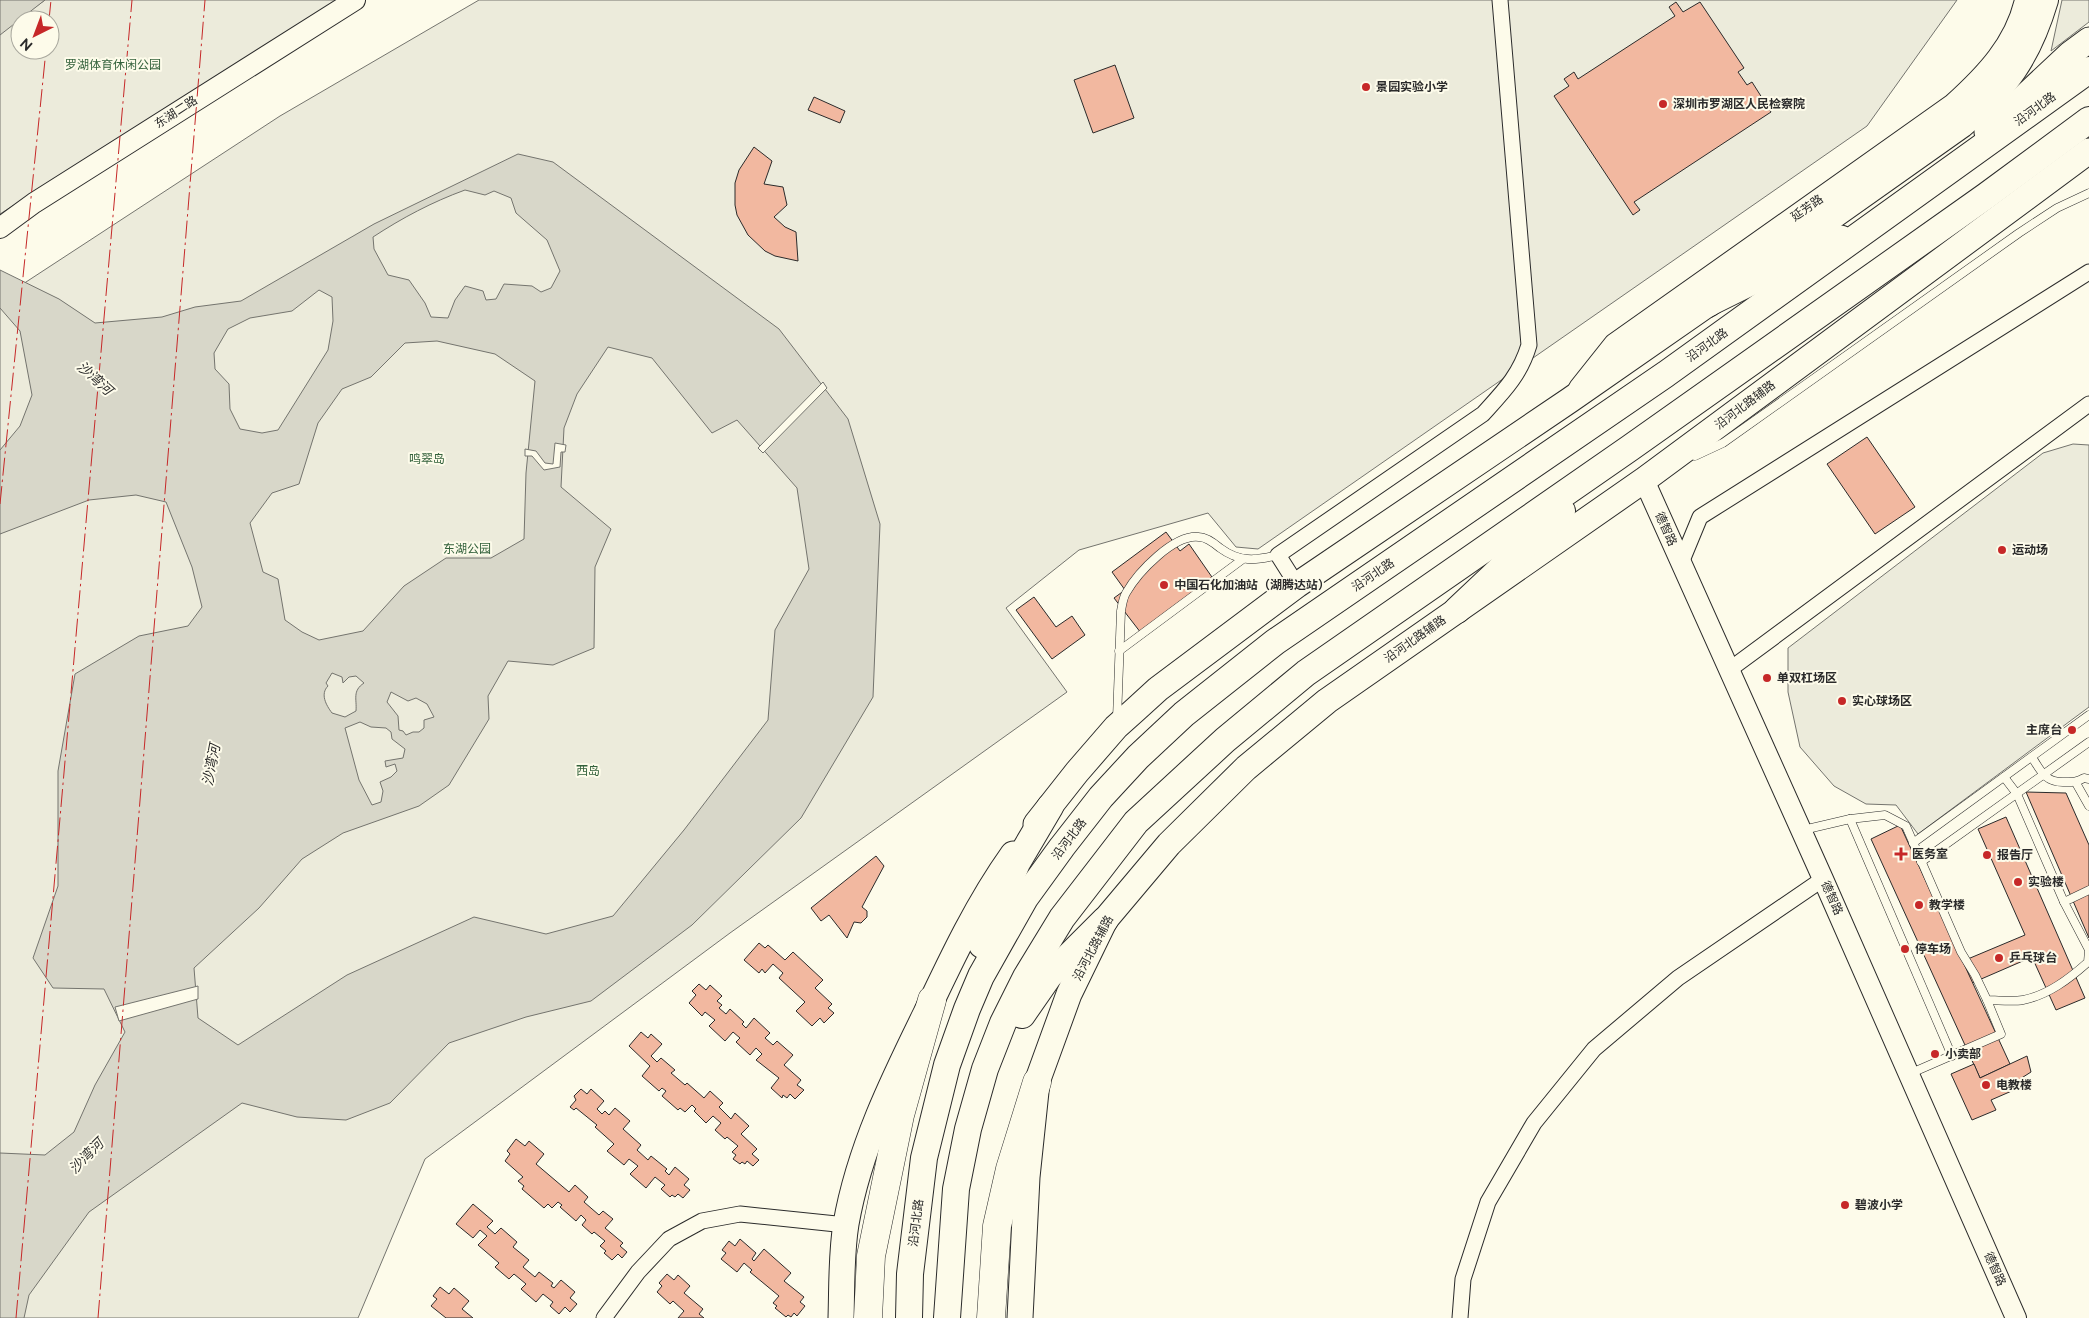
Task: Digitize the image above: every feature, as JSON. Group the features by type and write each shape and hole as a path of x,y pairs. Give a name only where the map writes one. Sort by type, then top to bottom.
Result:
{"highway":[{"path":"1708,304 1953,131 1984,105 2005,82 2023,56 2036,30 2045,0"},
{"name":"沿河北路","path":"909,1318 910,1274 924,1158 947,1065 981,976 1026,898 1062,847 1101,797 1138,757 1184,714 1275,642 1666,374 2089,70"},
{"path":"947,1318 956,1189 968,1129 985,1069 1003,1023 1018,992 1062,918 1136,822 1233,734 1306,673 1630,448 2089,120"},
{"path":"2051,148 2089,129"},
{"path":"1457,610 1630,448"},
{"path":"947,1065 962,1000 978,953 1017,863 1050,807"},
{"path":"985,1069 1049,976 1105,920"},
{"path":"868,1318 875,1237 900,1115 932,1000"},
{"path":"991,1318 997,1226 1010,1169 1037,1082"}],"main road":[{"path":"1939,178 2070,54 2089,40"},
{"name":"沿河北路辅路","path":"1020,1318 1027,1176 1037,1082 1068,994 1105,920 1169,844 1246,768 1327,701 1644,480 2089,151"},
{"path":"1985,227 2080,176 2089,174"},
{"path":"841,1318 846,1224 864,1154 889,1090 970,924 993,884 1012,855 1116,727 1158,689 1297,585 1708,304 1884,217"}],"street":[{"name":"东湖二路","path":"2,226 34,203 355,0"},
{"path":"1297,585 1278,555 1483,414 1507,388 1523,364 1529,345 1500,0"},
{"name":"延芳路","path":"1570,400 1614,344 1861,176 1953,104 1985,75 2001,53 2013,32 2024,0"},
{"path":"1681,563 1700,517 2089,272"},
{"path":"1729,670 2089,404"},
{"name":"德智路","path":"1644,480 2016,1318"},
{"path":"1460,1318 1463,1279 1488,1202 1534,1123 1594,1049 1678,978 1823,880"},
{"path":"604,1318 638,1272 669,1239 702,1222 740,1214 846,1224"}],"lane":[{"path":"1644,480 1723,443 1938,287 2057,208 2089,193"},
{"path":"1116,727 1121,611 1125,595 1142,569 1176,542 1188,536 1202,537 1226,552 1243,559 1259,560 1278,555"},
{"path":"1119,651 1243,559"},
{"path":"1913,843 2089,715"},
{"path":"1921,862 2089,742"},
{"path":"2032,757 2043,775 2056,783 2076,783 2084,778 2089,779"},
{"path":"1987,1000 2022,1000 2060,985 2088,962 2089,950 2064,902 2017,794 2004,777"},
{"path":"2076,783 2089,806"},
{"path":"1801,831 1850,819 1884,815 1906,826 1961,952 1987,1000 2001,1034 1909,1074"},
{"path":"1850,819 1952,1056"},
{"path":"2064,902 2089,890"}],"green space":[{"name":"罗湖体育休闲公园","path":"45,0 338,0 0,214 0,32 10,25 10,60 60,60 60,10 31,10"},
{"name":"东湖公园","path":"479,0 1957,0 1867,126 1258,549 1236,547 1208,513 1079,550 1006,608 1067,692 730,933 425,1159 358,1318 0,1318 0,299 280,116"},
{"path":"2062,0 2089,0 2089,22 2051,51"},
{"name":"运动场","path":"2073,444 2089,445 2089,707 1918,834 1896,805 1866,804 1834,786 1800,747 1788,692 1788,648 2043,453"}],"water":[{"path":"0,0 45,0 32,10 10,10 10,27 0,35"},
{"name":"沙湾河","path":"518,154 553,162 779,329 848,419 880,524 873,697 801,818 692,925 591,1001 526,1017 449,1043 390,1103 346,1120 297,1117 242,1103 89,1212 29,1295 24,1318 0,1318 0,1153 45,1155 74,1132 95,1085 125,1032 104,989 53,988 33,958 58,886 58,771 75,674 139,636 188,626 202,607 192,567 166,502 136,495 89,500 0,534 0,450 20,426 32,395 20,331 0,308 0,270 59,299 95,323 162,317 195,307 241,301 374,224","holes":["465,190 485,195 494,191 511,198 516,213 547,240 560,271 551,288 541,292 532,286 504,284 496,299 486,300 483,291 465,286 455,300 448,318 431,317 425,303 409,280 388,275 374,249 373,237 395,223","319,290 332,297 333,321 328,350 278,430 262,433 240,429 230,409 229,384 215,369 214,353 228,329 250,318 292,311","437,341 495,354 535,381 526,473 524,539 491,558 446,558 404,586 363,631 319,640 302,632 285,620 278,579 263,572 250,523 272,493 299,484 318,423 342,389 371,377 405,343","608,347 652,358 712,433 737,420 797,488 809,569 775,630 768,720 684,830 613,916 546,934 474,917 347,975 238,1045 198,1018 194,968 259,908 302,859 343,833 419,806 449,785 489,719 488,696 508,661 553,665 594,648 595,567 611,529 561,487 564,428 577,394","332,673 342,677 343,683 349,677 356,676 364,683 356,692 356,711 345,717 332,713 324,696 328,686 326,683","391,692 408,701 416,698 427,704 434,717 424,720 424,728 419,732 406,735 403,731 399,730 398,716 387,702","360,722 371,727 386,728 391,732 392,739 405,749 403,758 385,761 386,767 395,764 397,771 391,777 380,782 383,791 381,802 372,805 359,780 345,728"]}],"pier":[{"path":"823,382 827,388 763,453 758,448"},
{"path":"555,443 566,445 565,452 561,452 560,467 544,470 532,456 525,456 525,449 536,451 545,463 553,464"},
{"path":"198,986 198,999 119,1021 115,1007"}],"building":[{"name":"深圳市罗湖区人民检察院","path":"1676,2 1683,12 1700,2 1744,68 1738,72 1747,85 1752,82 1771,112 1634,202 1640,210 1633,215 1554,96 1569,86 1564,79 1574,72 1578,79 1675,16 1669,7"},
{"path":"1115,65 1134,118 1093,133 1074,80"},
{"path":"814,97 845,111 840,123 808,110"},
{"path":"754,147 772,161 764,184 783,187 787,205 774,217 785,227 796,232 798,261 775,256 765,251 748,235 737,215 735,183 739,170"},
{"path":"1867,437 1915,507 1875,534 1827,464"},
{"name":"中国石化加油站（湖腾达站）","path":"1166,532 1180,551 1189,544 1214,580 1141,633 1114,598 1125,590 1112,572"},
{"path":"1034,597 1056,627 1072,616 1085,635 1052,659 1016,610"},
{"path":"2026,792 2066,793 2089,845 2089,938"},
{"name":"实验楼","path":"2006,817 2085,998 2056,1010 2032,957 1972,983 1963,961 2025,935 1978,829"},
{"name":"教学楼","path":"1900,825 2010,1064 1980,1078 1871,839"},
{"path":"876,856 884,866 862,907 867,911 867,917 861,923 854,922 847,938 829,915 821,921 811,908"},
{"path":"759,943 765,948 768,945 785,960 793,952 823,980 815,988 832,1004 828,1008 834,1013 824,1023 820,1018 812,1026 796,1011 805,1002 779,978 783,973 773,964 765,973 762,969 759,973 744,960"},
{"path":"699,984 706,990 710,985 722,996 717,1001 722,1005 719,1008 726,1014 730,1009 744,1022 742,1024 746,1028 754,1018 770,1033 765,1038 773,1045 777,1041 793,1055 784,1065 801,1080 797,1085 804,1090 795,1099 790,1094 787,1098 783,1095 782,1098 771,1088 779,1078 756,1060 762,1054 756,1048 750,1055 736,1042 740,1038 733,1032 725,1041 709,1026 715,1020 705,1012 702,1016 689,1003 696,995 692,991"},
{"path":"641,1032 648,1038 651,1034 662,1044 651,1056 657,1062 661,1058 675,1070 671,1073 685,1085 687,1083 704,1098 710,1091 723,1103 719,1107 731,1119 735,1113 749,1126 741,1134 757,1149 752,1154 759,1160 753,1166 747,1161 745,1164 742,1162 740,1164 733,1159 736,1155 732,1152 738,1146 727,1137 725,1139 715,1130 721,1123 713,1116 706,1123 694,1111 696,1109 692,1105 685,1112 680,1108 678,1110 662,1096 666,1091 662,1088 659,1091 642,1076 650,1066 629,1046"},
{"name":"电教楼","path":"2027,1056 2031,1072 2020,1079 2014,1090 1991,1100 1996,1110 1972,1120 1951,1074 1974,1064 1980,1078"},
{"path":"581,1089 587,1094 591,1089 604,1101 597,1109 602,1114 605,1111 609,1115 615,1108 630,1121 623,1129 641,1145 637,1150 648,1160 651,1156 667,1169 665,1171 669,1175 675,1167 689,1179 684,1185 690,1190 683,1198 678,1194 675,1197 672,1195 670,1197 661,1189 665,1185 655,1177 646,1188 630,1174 638,1166 629,1159 624,1165 607,1151 614,1144 595,1127 597,1125 576,1108 574,1110 570,1107 576,1100 574,1096"},
{"path":"516,1139 525,1146 529,1141 544,1154 536,1164 569,1192 575,1185 588,1197 584,1202 599,1215 603,1211 613,1219 605,1228 623,1243 620,1246 627,1252 622,1258 618,1254 612,1260 604,1253 606,1251 600,1246 605,1241 594,1232 592,1234 582,1225 586,1220 581,1215 576,1221 560,1207 562,1205 558,1202 552,1208 548,1204 544,1208 522,1189 524,1186 518,1181 523,1177 505,1161 510,1154 507,1151"},
{"path":"473,1204 493,1221 487,1227 495,1234 501,1228 517,1242 513,1247 529,1260 523,1267 535,1277 539,1272 553,1283 551,1286 554,1288 561,1280 575,1292 570,1298 577,1304 570,1312 565,1307 559,1314 550,1306 553,1302 543,1294 536,1302 521,1289 526,1284 514,1274 509,1279 495,1267 499,1263 478,1245 487,1236 480,1230 473,1238 456,1224"},
{"path":"740,1239 756,1253 752,1259 754,1261 764,1249 791,1273 784,1281 804,1297 800,1302 805,1306 797,1316 794,1313 791,1317 788,1315 786,1317 775,1308 777,1306 773,1303 779,1296 750,1272 752,1270 744,1263 737,1272 721,1259 726,1253 722,1250 729,1241 735,1246"},
{"path":"667,1274 674,1280 678,1275 690,1286 684,1293 703,1309 699,1314 704,1318 678,1318 684,1311 673,1301 670,1304 657,1292 662,1286 659,1283"},
{"path":"440,1287 449,1294 454,1288 469,1301 462,1309 473,1318 446,1318 431,1306 437,1299 433,1296"}],"power":[{"path":"50,10 51,0"},
{"path":"16,1318 132,0"},
{"path":"98,1318 205,0"},
{"path":"0,504 45,60"}],"place":[{"name":"景园实验小学","path":"1366,87"},
{"name":"深圳市罗湖区人民检察院","path":"1663,104"},
{"name":"运动场","path":"2002,550"},
{"name":"中国石化加油站（湖腾达站）","path":"1164,585"},
{"name":"单双杠场区","path":"1767,678"},
{"name":"实心球场区","path":"1842,701"},
{"name":"主席台","path":"2072,730"},
{"name":"医务室","path":"1901,854"},
{"name":"报告厅","path":"1987,855"},
{"name":"实验楼","path":"2018,882"},
{"name":"教学楼","path":"1919,905"},
{"name":"停车场","path":"1905,949"},
{"name":"乒乓球台","path":"1999,958"},
{"name":"小卖部","path":"1935,1054"},
{"name":"电教楼","path":"1986,1085"},
{"name":"碧波小学","path":"1845,1205"}],"park label":[{"name":"鸣翠岛","path":"427,459"},
{"name":"西岛","path":"588,771"}]}
